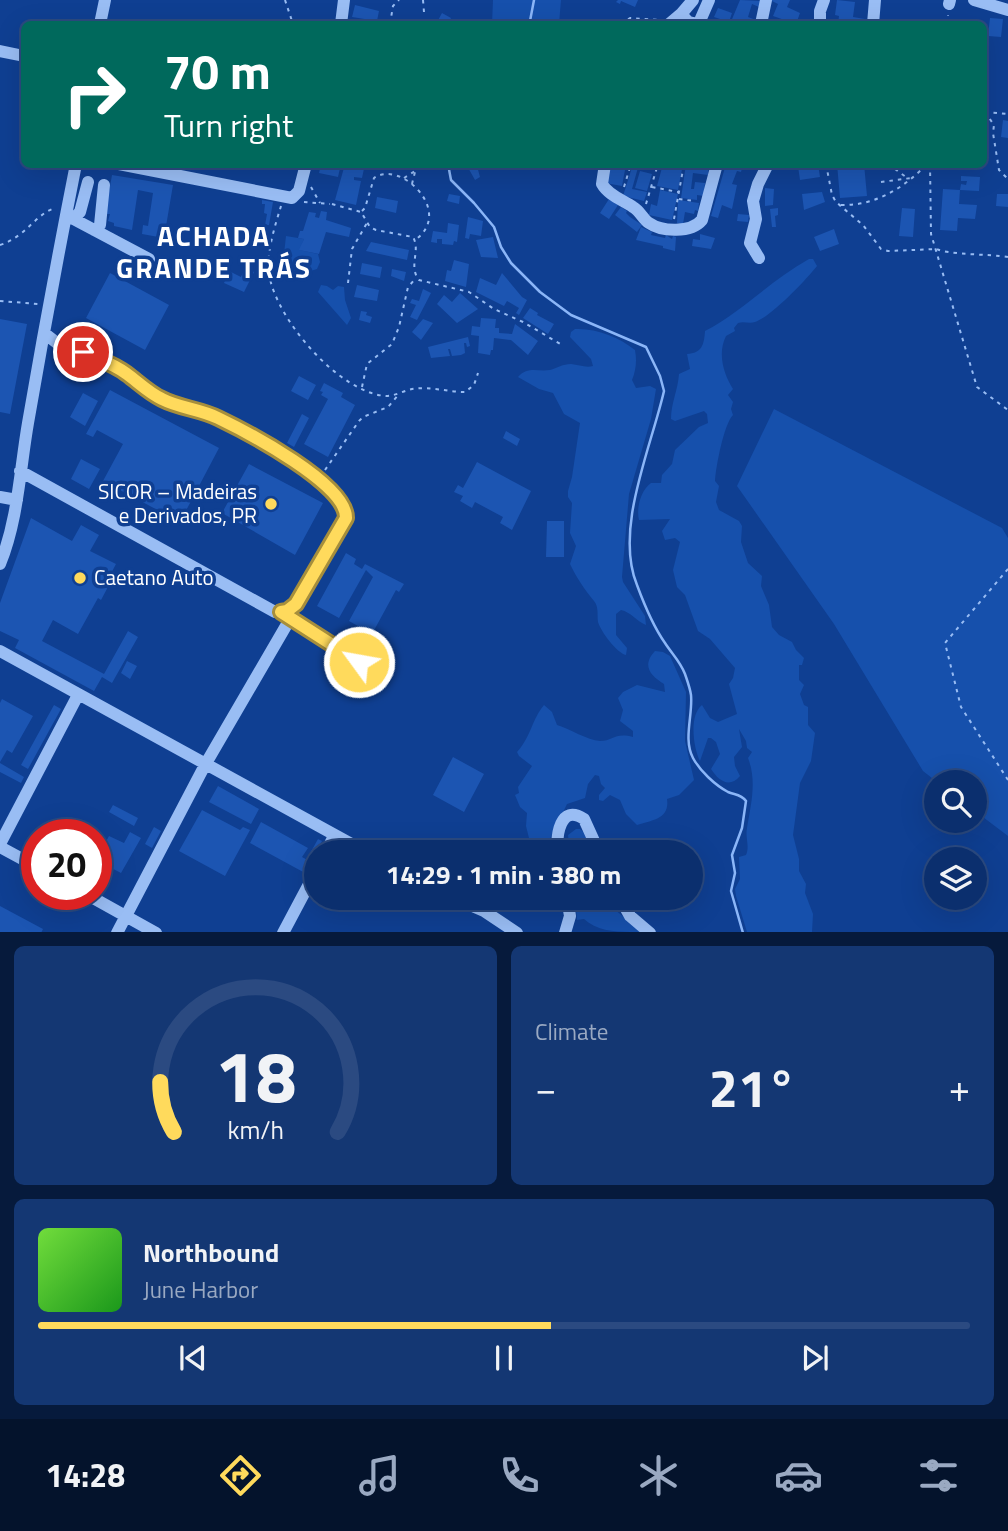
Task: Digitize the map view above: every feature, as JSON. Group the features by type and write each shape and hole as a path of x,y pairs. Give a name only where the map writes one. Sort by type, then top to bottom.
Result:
{"street":[{"path":"101,21 105,0"},
{"path":"342,21 344,0"},
{"path":"672,21 692,0"},
{"path":"700,21 709,0"},
{"path":"762,21 766,0"},
{"path":"820,21 824,0"},
{"path":"873,21 875,0"},
{"path":"974,0 1008,10"},
{"path":"682,13 688,21"},
{"path":"0,51 21,55"},
{"path":"0,564 17,500 44,333 69,214 75,168"},
{"path":"140,168 292,198 296,195 305,170"},
{"path":"604,168 602,184 608,192 643,215 650,224 688,229 702,220 716,168"},
{"path":"759,257 751,243 755,219 753,201 766,168"},
{"path":"69,214 80,212 88,182"},
{"path":"94,230 100,225 104,185"},
{"path":"69,214 149,258"},
{"path":"44,333 57,343 114,366 162,400 217,417 281,452 316,477 338,497 346,509 346,518 296,604 287,611 118,932"},
{"path":"20,471 269,610 286,615 359,662"},
{"path":"0,497 17,500"},
{"path":"0,651 342,840"},
{"path":"21,858 0,846 78,695"},
{"path":"558,840 558,828 566,818 580,815 594,840"},
{"path":"332,840 334,836"},
{"path":"285,932 304,894"},
{"path":"112,908 154,932"},
{"path":"482,910 516,932"},
{"path":"565,932 569,910"},
{"path":"627,910 649,932"}],"path":[{"path":"285,0 292,21"},
{"path":"390,21 393,6 399,0"},
{"path":"423,0 424,12"},
{"path":"626,21 630,18 657,21"},
{"path":"987,112 1008,114"},
{"path":"987,116 994,125 999,170 1008,179"},
{"path":"412,184 416,168"},
{"path":"616,196 624,187 630,168"},
{"path":"643,215 657,168"},
{"path":"672,228 683,168"},
{"path":"827,168 832,195 863,225 881,249 888,251 937,248 943,252 1008,257"},
{"path":"893,168 902,175 914,177"},
{"path":"840,205 871,203 924,168"},
{"path":"929,168 931,234 977,387 1008,410"},
{"path":"305,170 319,203 361,212 376,230 409,236 415,240"},
{"path":"403,179 415,171"},
{"path":"361,212 374,178 385,174 403,179 422,195 429,211 427,226 415,240"},
{"path":"881,182 914,177"},
{"path":"651,186 679,192"},
{"path":"330,204 305,202 284,196 276,221 268,267 274,292 289,321 327,368 352,386 385,396 413,389 465,392 474,385 478,373"},
{"path":"678,199 708,204"},
{"path":"0,245 22,235 50,209 69,214"},
{"path":"348,284 352,249 368,223"},
{"path":"415,240 413,266 417,278 425,283 469,292 494,309 562,345"},
{"path":"362,389 367,364 392,344 399,327 408,287 417,278"},
{"path":"0,301 50,304"},
{"path":"316,477 335,458 345,438 363,417 388,407 401,393"},
{"path":"1008,569 946,643 961,707 1008,780"}],"shaded area":[{"path":"493,0 561,0 559,21 492,21"},
{"path":"286,236 304,239 300,250 318,254 320,262 317,269 304,273 292,270 284,254"},
{"path":"809,259 813,259 817,266 797,289 762,319 753,323 738,323 735,331 726,336 722,350 724,371 733,389 728,395 733,402 733,415 719,456 715,481 719,486 716,502 719,510 739,521 742,526 741,542 748,563 762,576 761,586 769,605 772,627 779,635 792,642 804,658 802,665 799,665 799,680 804,685 800,694 804,705 808,707 808,725 815,733 811,761 800,783 793,835 799,871 806,884 805,893 813,914 812,932 747,932 735,889 740,879 739,857 746,855 748,848 747,832 753,784 748,758 752,752 747,748 739,729 742,747 734,757 740,776 732,782 724,782 711,769 720,754 716,742 708,738 700,761 694,731 695,716 702,705 710,718 718,722 737,714 729,684 735,668 710,639 698,631 685,595 677,587 673,570 680,542 675,538 665,540 662,531 670,519 639,520 638,510 647,486 661,483 662,475 672,464 675,450 699,427 708,423 704,411 675,421 671,419 679,374 690,369 687,354 696,352 701,347 705,331"},
{"path":"321,285 333,290 338,286 344,287 351,318 347,325 318,292"},
{"path":"575,329 599,332 629,345 635,350 636,365 632,380 636,388 650,386 656,389 651,419 629,494 622,577 645,616 646,625 625,611 621,610 616,614 616,635 627,648 626,655 614,646 602,631 596,603 570,564 576,546 570,533 572,503 568,491 580,423 564,414 553,393 539,389 518,377 529,370 550,370 568,364 593,366 591,359 570,337"},
{"path":"774,409 1002,528 1008,538 1008,836 987,820 987,770 923,771 834,624 737,486"},
{"path":"655,651 670,656 686,692 685,741 694,780 679,795 667,799 663,815 637,825 626,814 620,800 610,795 603,801 599,800 599,795 605,788 599,776 595,775 588,784 585,798 567,804 550,839 529,838 527,813 520,807 515,795 519,793 518,787 532,766 517,752 540,710 544,705 552,712 557,725 584,737 604,741 618,736 633,737 633,731 620,721 623,710 618,698 623,692 637,685 665,692 664,684 649,670 651,656"},
{"path":"580,829 588,840 569,840 568,835"},
{"path":"576,910 615,910 642,932 611,931 596,927 584,919 577,920"}],"building":[{"path":"618,0 638,0 635,7 621,1 620,4 616,2"},
{"path":"740,0 761,1 759,7 752,4 748,17 756,21 731,21"},
{"path":"770,0 790,0 787,7 800,13 797,21 773,16 778,4"},
{"path":"837,0 855,2 853,17 865,19 838,21 839,16 835,15"},
{"path":"355,5 379,11 377,21 352,17"},
{"path":"718,8 732,13 729,21 714,17"},
{"path":"442,13 451,18 450,21 438,21"},
{"path":"990,18 1003,19 1001,37 988,36"},
{"path":"1003,120 1008,121 1008,138 1001,137"},
{"path":"320,168 340,168 338,177 319,173"},
{"path":"344,168 364,168 362,178 354,177 354,180 361,181 356,205 335,200"},
{"path":"468,168 478,168 480,177 475,180"},
{"path":"608,168 625,170 622,186 605,183"},
{"path":"632,168 638,168 632,189 647,192 644,201 623,196"},
{"path":"662,168 682,168 678,190 657,186"},
{"path":"685,168 709,168 708,175 693,173 691,189 694,189 695,182 705,183 704,196 697,195 697,200 681,198"},
{"path":"725,168 742,168 741,172 737,171 732,184 737,185 732,209 722,205 718,218 711,216"},
{"path":"798,168 819,168 820,177 800,180"},
{"path":"837,168 864,168 867,196 840,198"},
{"path":"640,171 652,174 647,191 635,188"},
{"path":"112,175 173,185 164,238 142,234 143,225 148,226 153,193 138,190 132,230 114,226 114,223 108,221 110,214 105,214"},
{"path":"961,176 980,177 979,191 960,190 961,184 966,185 967,181 961,181"},
{"path":"765,188 774,189 773,205 765,206"},
{"path":"943,189 960,190 959,204 977,205 975,219 958,218 957,231 940,230"},
{"path":"660,190 678,194 672,220 649,215 651,204 657,206"},
{"path":"822,192 825,202 804,210 802,194"},
{"path":"449,194 460,196 459,204 447,201"},
{"path":"997,194 1008,194 1008,207 996,206"},
{"path":"377,197 398,201 396,213 375,208"},
{"path":"609,199 618,205 609,219 600,213"},
{"path":"262,200 273,202 269,225 265,225 267,214 264,213 265,204 262,204"},
{"path":"678,200 699,203 698,211 695,210 694,214 685,212 683,224 677,223"},
{"path":"621,207 642,225 637,232 615,215"},
{"path":"778,208 778,215 775,216 776,227 772,227 770,209"},
{"path":"902,208 915,209 913,237 899,236"},
{"path":"321,211 327,212 326,220 351,228 349,237 326,232 319,254 299,250 304,239 298,238 309,212 316,213 315,217 319,218"},
{"path":"738,214 749,215 748,222 737,221"},
{"path":"468,217 483,221 481,236 470,234 469,239 465,238"},
{"path":"448,223 459,225 457,242 454,241 453,245 442,244 442,239 437,239 437,243 431,242 433,231 447,233"},
{"path":"641,227 652,232 651,235 665,238 666,235 672,239 673,236 676,237 675,251 636,240"},
{"path":"834,229 839,244 820,251 814,237"},
{"path":"700,234 715,238 711,249 692,246 693,239 700,240"},
{"path":"493,237 498,258 481,257 476,240"},
{"path":"371,242 409,250 407,260 366,251"},
{"path":"454,260 469,264 466,287 445,281 447,270 451,271"},
{"path":"362,263 382,267 380,278 360,274"},
{"path":"245,268 254,272 244,292 224,283 229,271 241,277"},
{"path":"392,269 406,272 404,281 391,276"},
{"path":"110,273 169,305 145,350 86,318"},
{"path":"502,273 527,300 519,315 516,313 519,308 507,301 504,306 476,292 480,278 496,285"},
{"path":"357,285 379,290 377,301 354,297"},
{"path":"423,289 431,293 417,320 410,317 416,305 410,303 412,299 419,301"},
{"path":"460,293 478,309 457,323 437,304 444,295 452,302"},
{"path":"530,308 554,324 548,334 523,318"},
{"path":"361,311 372,317 370,323 359,320"},
{"path":"481,318 496,319 495,328 499,328 499,333 512,334 515,324 538,341 528,355 511,340 494,338 490,355 478,353 479,336 471,335 472,326 480,327"},
{"path":"0,319 27,324 10,414 0,412"},
{"path":"423,319 433,323 421,340 412,332"},
{"path":"468,337 470,346 467,347 464,343 465,353 452,356 448,349 450,356 431,358 428,347"},
{"path":"299,376 316,385 308,400 291,391"},
{"path":"324,383 343,393 341,397 355,405 328,457 304,444 328,399 321,395 323,392 320,391"},
{"path":"110,390 219,448 180,522 103,481 123,444 97,430 93,437 86,434"},
{"path":"83,393 98,401 85,426 70,417"},
{"path":"302,414 309,418 294,447 287,443"},
{"path":"506,431 520,439 517,446 503,438"},
{"path":"81,459 100,469 89,489 71,479"},
{"path":"477,462 531,491 512,530 500,523 503,517 475,502 472,508 460,501 463,496 454,492 458,485 463,488"},
{"path":"249,464 323,503 295,555 222,513"},
{"path":"31,518 72,541 81,525 99,535 90,551 116,564 101,600 98,598 78,634 53,620 42,641 104,674 128,631 138,637 112,683 102,677 94,691 15,648 19,640 0,631 0,603"},
{"path":"547,521 564,521 564,557 546,557"},
{"path":"346,553 356,559 354,564 362,569 365,564 404,584 399,592 396,590 372,634 349,621 373,577 366,570 339,618 317,606"},
{"path":"127,661 137,666 130,679 121,673"},
{"path":"2,699 33,716 12,753 7,750 0,762 0,703"},
{"path":"54,705 61,709 28,769 21,765"},
{"path":"453,757 484,774 464,812 433,795"},
{"path":"0,763 24,777 21,783 0,772"},
{"path":"218,786 259,809 251,824 209,802"},
{"path":"113,805 138,818 134,826 109,812"},
{"path":"202,810 240,830 243,827 250,830 225,876 179,851"},
{"path":"261,822 304,846 304,872 250,843"},
{"path":"154,827 161,831 152,848 145,844"},
{"path":"130,832 141,838 121,873 112,868 112,837 124,843"},
{"path":"0,906 43,929 42,932 0,932"}],"waterway":[{"path":"530,21 534,0"},
{"path":"449,168 451,180 494,227 501,247 511,263 540,292 571,315 646,347 660,376 664,391 632,514 631,563 649,615 685,674 691,695 689,743 693,758 713,782 746,801 742,828 732,855 735,873 731,891 743,932"}],"place":[{"name":"SICOR – Madeiras e Derivados, PR","path":"271,504"},
{"name":"Caetano Auto","path":"80,578"}],"district":[{"name":"ACHADA GRANDE TRÁS","path":"214,252"}],"route":[{"path":"83,352 114,366 162,400 217,417 281,452 300,464 338,497 346,509 346,518 296,604 281,612 359,662"}]}
